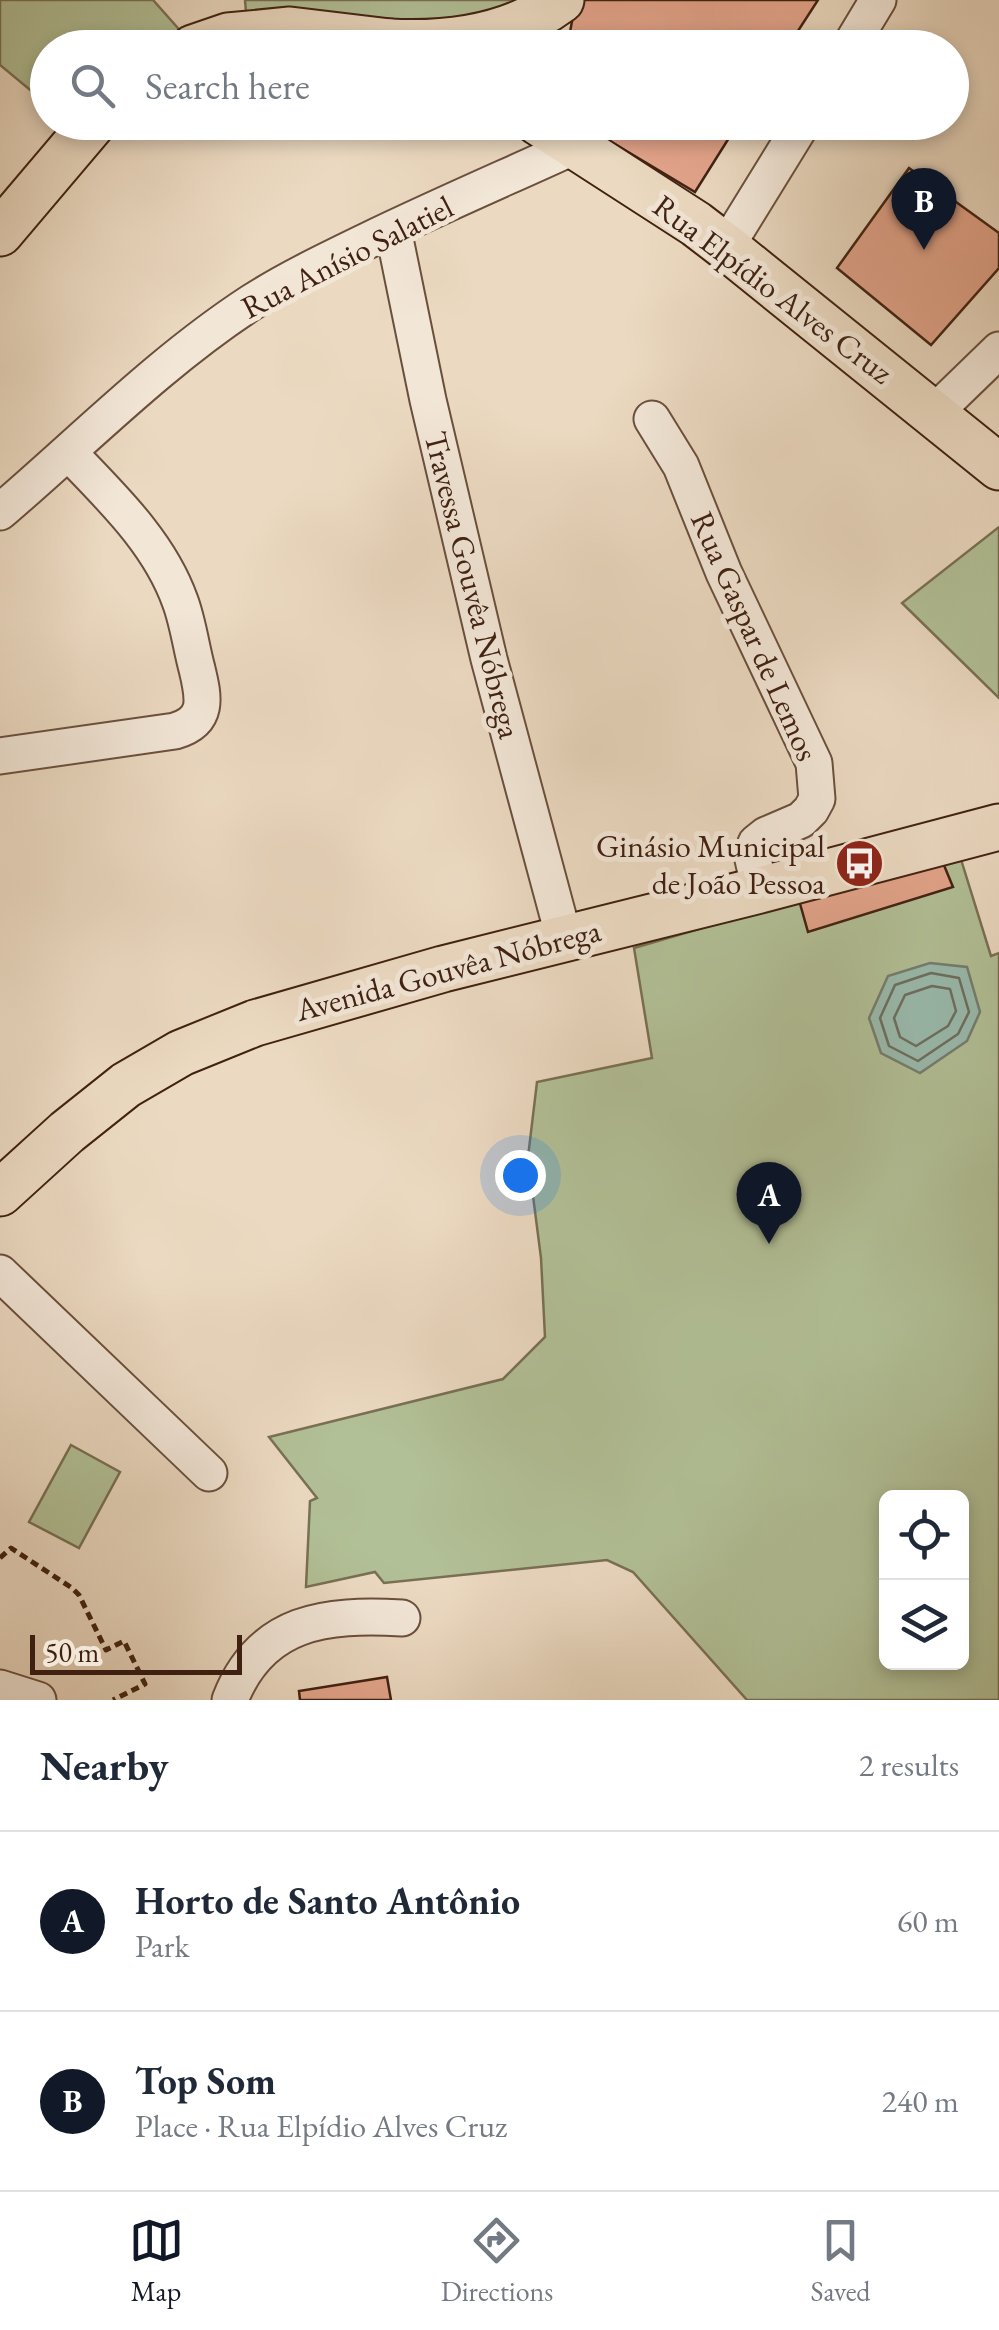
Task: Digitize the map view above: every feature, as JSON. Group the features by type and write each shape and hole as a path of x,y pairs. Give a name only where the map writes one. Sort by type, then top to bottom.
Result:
{"main road":[{"path":"501,30 538,17 562,0"},
{"path":"561,30 562,0"},
{"path":"0,233 79,140"},
{"name":"Rua Elpídio Alves Cruz","path":"568,140 726,246 999,467"},
{"name":"Avenida Gouvêa Nóbrega","path":"0,1193 126,1085 181,1053 255,1023 443,969 999,827"}],"street":[{"path":"860,30 878,0"},
{"name":"Rua Anísio Salatiel","path":"0,512 125,400 199,339 255,300 393,229 539,140"},
{"path":"726,246 792,140"},
{"name":"Travessa Gouvêa Nóbrega","path":"393,229 428,400 489,659 564,938"},
{"path":"934,412 999,350"},
{"name":"Rua Gaspar de Lemos","path":"652,419 680,466 724,573 814,762 816,799 812,810 801,820 766,834 756,843 752,855 760,890"},
{"path":"0,756 174,731 189,726 199,717 202,706 201,686 180,601 164,568 121,508 69,453"},
{"path":"0,1273 209,1472"},
{"path":"230,1700 255,1657 284,1632 318,1620 356,1615 402,1618"},
{"path":"0,1688 38,1700"}],"path":[{"path":"0,1558 11,1548 72,1588 106,1650 124,1642 145,1684 114,1700"}],"shaded area":[{"path":"0,0 153,0 180,30 30,30 30,90 0,65"},
{"path":"245,0 537,0 533,30 290,30 247,24"},
{"path":"999,527 999,698 902,603"},
{"path":"959,853 991,956 999,953 999,1700 747,1700 633,1572 607,1560 384,1583 375,1572 306,1587 310,1501 317,1498 269,1437 503,1379 545,1337 541,1258 528,1157 537,1082 652,1058 634,948"},
{"path":"71,1445 120,1472 79,1548 29,1522"}],"water":[{"path":"930,963 967,967 980,1012 967,1041 920,1073 881,1053 869,1018 888,976"}],"building":[{"path":"576,0 818,0 799,30 570,30"},
{"path":"608,140 728,140 695,192"},
{"path":"909,168 999,233 999,268 931,345 837,268"},
{"path":"941,858 953,887 808,932 799,900"},
{"path":"387,1677 391,1700 300,1700 299,1691"}],"place":[{"name":"Top Som","path":"924,250"},
{"name":"Ginásio Municipal de João Pessoa","path":"860,864"},
{"name":"Horto de Santo Antônio","path":"769,1244"}]}
